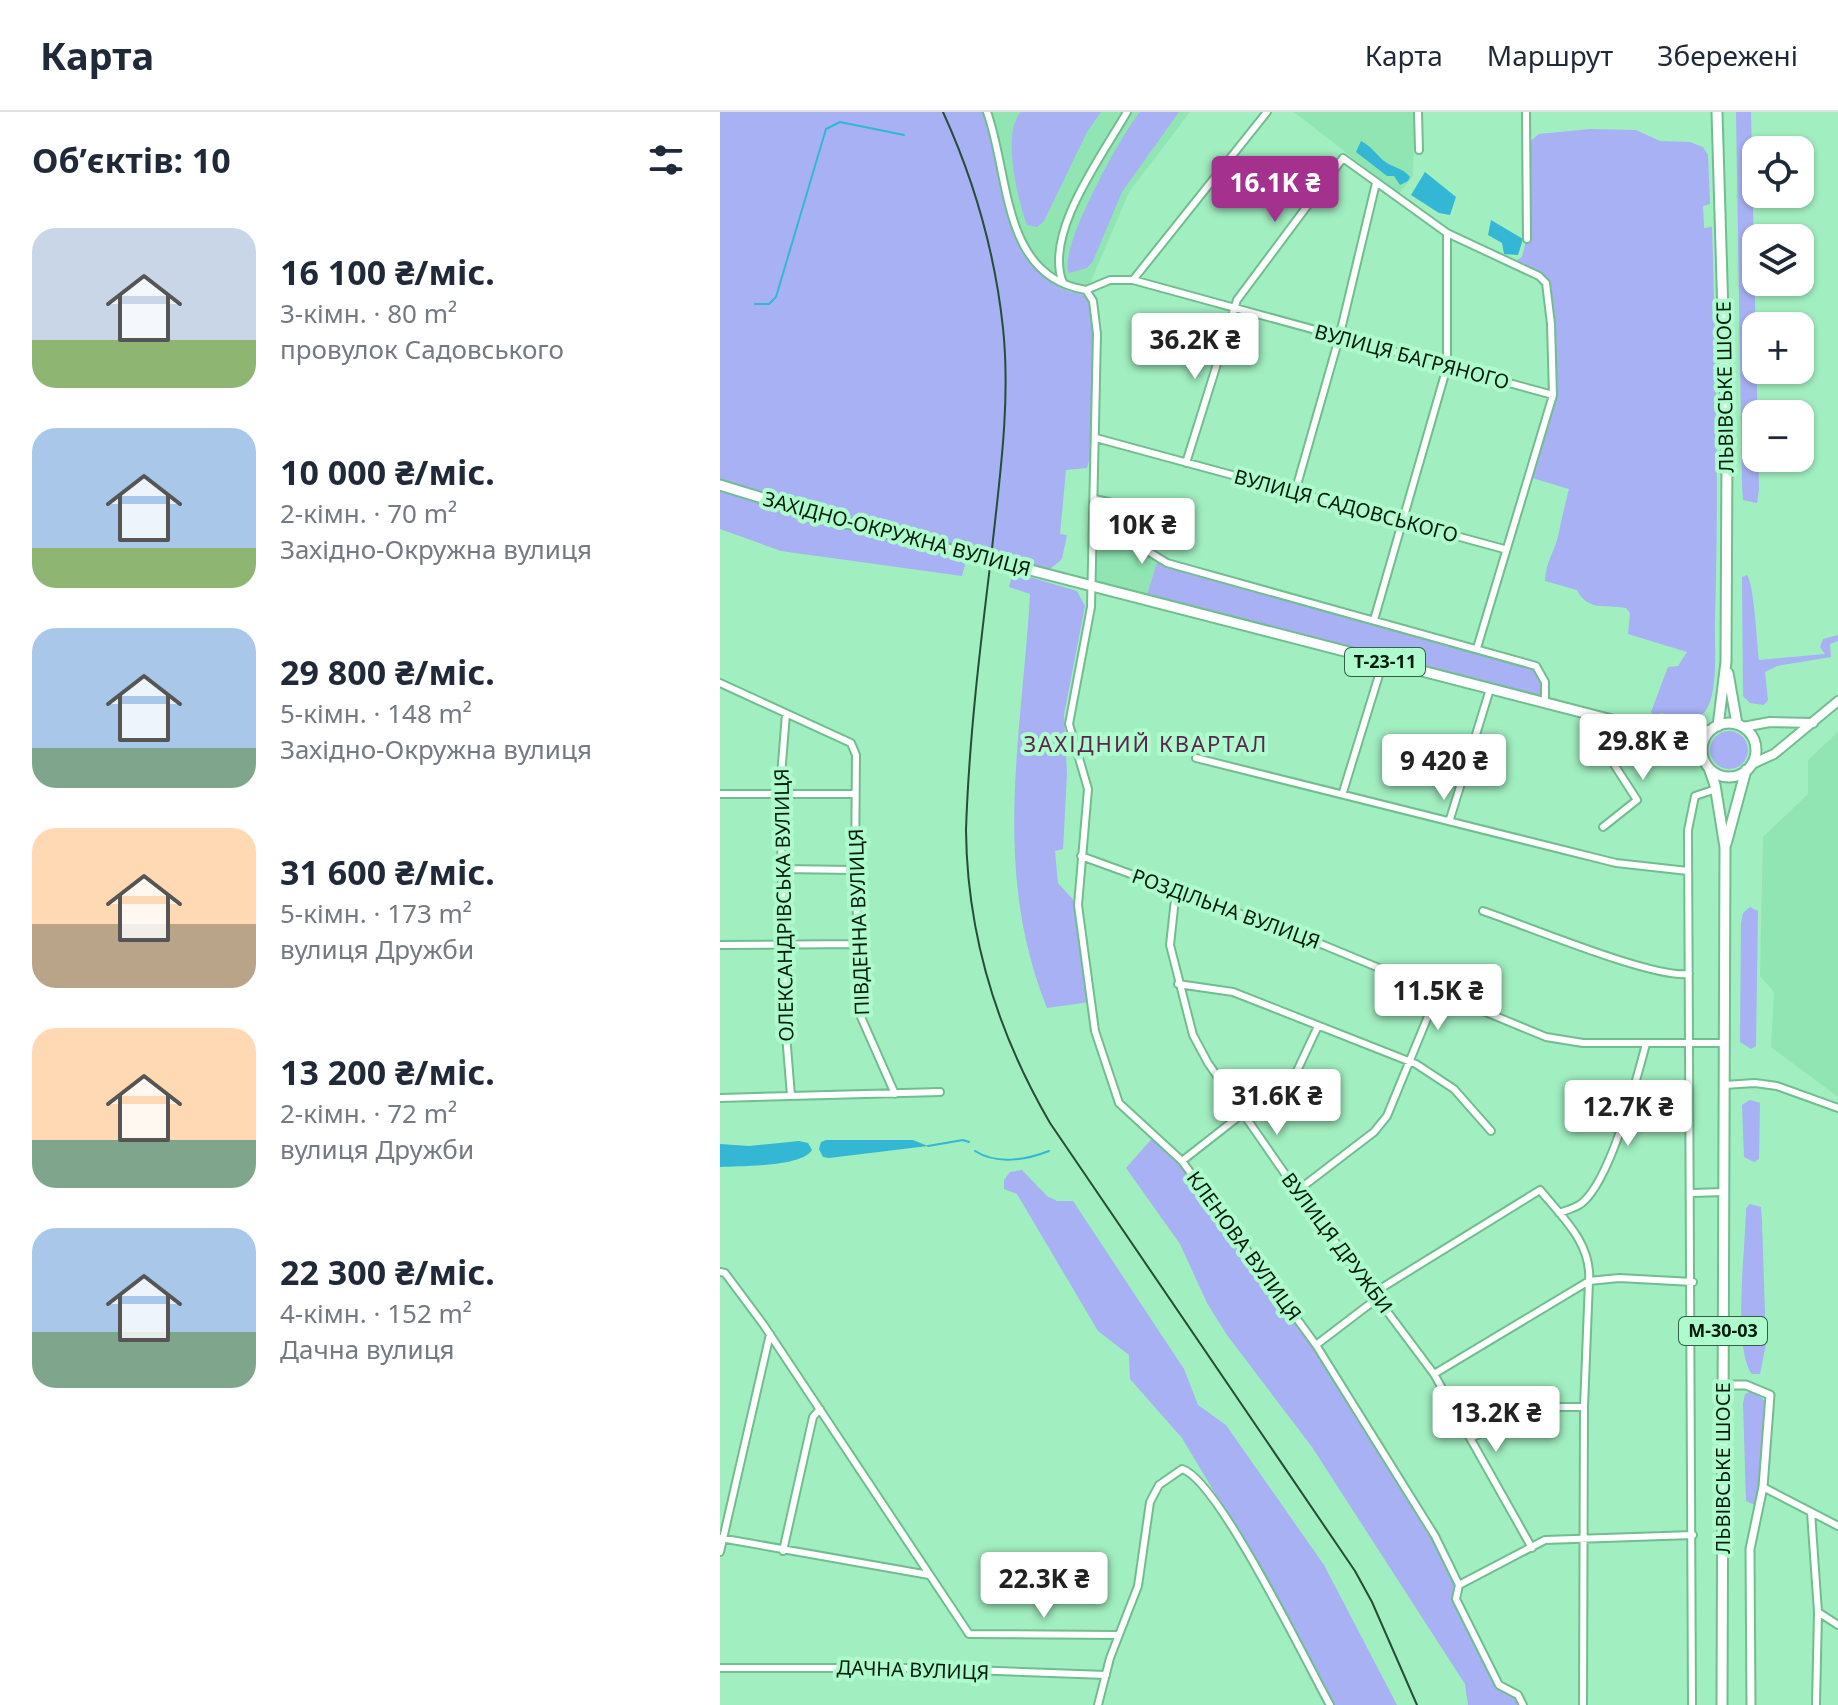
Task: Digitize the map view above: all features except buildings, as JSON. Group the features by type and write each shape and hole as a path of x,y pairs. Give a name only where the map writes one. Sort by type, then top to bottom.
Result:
{"main road":[{"name":"ЛЬВІВСЬКЕ ШОСЕ","path":"1714,728 1726,662 1727,451 1717,112"},
{"name":"ЗАХІДНО-ОКРУЖНА ВУЛИЦЯ","path":"720,485 831,519 1678,737 1714,728"},
{"name":"ЛЬВІВСЬКЕ ШОСЕ","path":"1726,662 1740,726"},
{"path":"1714,728 1703,744 1707,764 1731,777 1774,754 1838,701"},
{"name":"Т-23-11","path":"1714,728 1770,722 1814,723"},
{"path":"1740,726 1754,740 1749,767"},
{"name":"ЗАХІДНО-ОКРУЖНА ВУЛИЦЯ","path":"1678,737 1707,764"},
{"name":"ЛЬВІВСЬКЕ ШОСЕ","path":"1707,764 1716,789 1725,847 1722,1705"},
{"name":"ЛЬВІВСЬКЕ ШОСЕ","path":"1725,847 1749,767"}],"street":[{"path":"987,112 1004,191 1024,246 1037,265 1064,287 1086,290"},
{"path":"1064,287 1058,270 1059,241 1081,193 1127,112"},
{"path":"1133,280 1267,112"},
{"path":"1418,112 1419,150"},
{"path":"1526,112 1527,239"},
{"path":"1186,463 1233,307 1343,158 1447,233 1539,276 1546,283 1551,324 1553,395 1504,549 1477,648"},
{"path":"1295,492 1339,338 1376,183"},
{"path":"1374,620 1447,367 1447,233"},
{"name":"ВУЛИЦЯ БАГРЯНОГО","path":"1086,290 1110,280 1133,280 1553,395"},
{"name":"КЛЕНОВА ВУЛИЦЯ","path":"1086,290 1093,301 1097,334 1091,607 1069,713 1088,789 1078,905 1095,1031 1112,1086 1125,1110 1182,1161 1316,1345 1435,1536 1459,1585"},
{"name":"ВУЛИЦЯ САДОВСЬКОГО","path":"1096,438 1504,549"},
{"path":"1094,499 1109,502 1141,544 1159,560 1536,666 1545,682 1545,703"},
{"path":"1343,792 1383,662"},
{"path":"720,683 786,714"},
{"path":"1450,819 1490,689"},
{"name":"ПІВДЕННА ВУЛИЦЯ","path":"786,714 851,743 856,755 855,870 861,1017 895,1094"},
{"name":"ОЛЕКСАНДРІВСЬКА ВУЛИЦЯ","path":"786,714 780,793 783,944 791,1096"},
{"path":"1587,714 1586,721 1637,800 1603,827"},
{"path":"1196,758 1343,792 1616,863 1688,871"},
{"path":"1692,1705 1693,1282 1688,871 1692,804 1695,796 1716,789"},
{"path":"720,794 854,794"},
{"name":"РОЗДІЛЬНА ВУЛИЦЯ","path":"1081,856 1304,937 1546,1037 1583,1043 1724,1043"},
{"path":"781,869 855,870"},
{"name":"ВУЛИЦЯ ДРУЖБИ","path":"1176,890 1170,945 1193,1035 1297,1191 1434,1374 1532,1548"},
{"path":"1483,911 1640,965 1676,976 1689,974"},
{"path":"720,945 858,944"},
{"path":"1178,984 1233,992 1411,1062 1454,1089 1491,1131"},
{"path":"1297,1191 1374,1132 1387,1116 1438,992"},
{"path":"1182,1161 1297,1071 1318,1026"},
{"path":"1559,1213 1578,1206 1593,1188 1623,1121 1646,1044"},
{"path":"1724,1085 1755,1083 1777,1086 1838,1108"},
{"path":"720,1098 940,1092"},
{"path":"1316,1345 1377,1294 1540,1190 1559,1213 1587,1255 1589,1281 1584,1407 1583,1705"},
{"path":"1692,1193 1724,1192"},
{"path":"722,1275 770,1334 969,1634 1118,1635"},
{"path":"1434,1374 1589,1281 1619,1278 1693,1282"},
{"path":"720,1552 770,1334"},
{"path":"1723,1385 1749,1386 1770,1395 1763,1487 1750,1549 1751,1705"},
{"path":"1471,1438 1536,1407 1584,1407"},
{"path":"783,1551 813,1417 820,1409"},
{"path":"1098,1705 1118,1635 1138,1586 1150,1502 1159,1485 1182,1469 1190,1471 1238,1535 1330,1705"},
{"path":"1763,1487 1838,1526"},
{"path":"1811,1512 1818,1612 1816,1705"},
{"path":"1523,1705 1518,1695 1499,1685 1456,1599 1459,1585 1545,1540 1693,1535"},
{"path":"721,1538 783,1551 898,1567 932,1577"},
{"path":"1818,1612 1838,1625"},
{"name":"ДАЧНА ВУЛИЦЯ","path":"720,1668 913,1668 1106,1675"}],"shaded area":[{"path":"720,112 984,112 1007,209 1026,254 1041,273 1061,288 1085,295 1092,312 1092,451 1087,468 1066,470 1060,534 1067,535 1062,559 1050,569 831,516 720,481"},
{"path":"990,112 1190,112 1129,192 1088,288 1065,284 1031,255 1006,191"},
{"path":"1021,112 1101,112 1087,132 1044,221 1037,227 1027,225 1013,167 1012,135"},
{"path":"1140,112 1179,112 1122,192 1093,261 1087,268 1069,273 1072,242 1081,218 1106,166"},
{"path":"1294,112 1414,112 1413,176 1399,194"},
{"path":"1736,112 1751,112 1752,136 1742,136 1742,208 1753,208 1753,224 1742,224 1742,296 1755,296 1755,312 1742,312 1742,384 1757,384 1757,400 1742,400 1742,472 1759,472 1757,503 1743,500 1742,486"},
{"path":"1590,129 1636,130 1660,141 1690,142 1703,147 1708,155 1710,204 1703,206 1704,228 1712,227 1716,374 1715,666 1713,691 1706,710 1687,722 1674,722 1675,716 1661,713 1654,717 1651,712 1668,667 1678,666 1687,652 1628,634 1630,613 1626,608 1586,602 1577,590 1545,581 1569,489 1532,478 1558,389 1549,287 1517,260 1522,257 1529,230 1528,143 1539,134"},
{"path":"1361,141 1384,161 1407,174 1410,177 1408,181 1400,185 1394,176 1387,176 1356,152"},
{"path":"1425,172 1456,197 1450,215 1439,213 1411,195"},
{"path":"1491,220 1523,239 1518,255 1504,254 1502,243 1488,235"},
{"path":"720,491 966,561 962,576 781,551 720,529"},
{"path":"1096,502 1107,504 1144,552 1157,562 1146,598 1094,585"},
{"path":"1157,562 1527,665 1538,675 1542,699 1146,598"},
{"path":"1013,572 1077,591 1085,606 1064,715 1067,774 1063,849 1055,851 1058,883 1078,905 1090,1002 1047,1008 1030,956 1020,904 1015,853 1014,802 1030,594 1009,587"},
{"path":"1747,575 1759,660 1825,654 1820,647 1823,639 1838,635 1838,641 1830,644 1831,657 1777,666 1765,672 1768,700 1764,705 1750,703 1743,696 1742,577"},
{"path":"1729,731 1743,736 1748,750 1743,764 1729,769 1715,764 1710,750 1715,736"},
{"path":"1838,732 1838,1097 1771,1047 1774,992 1760,976 1763,837 1808,794 1808,760"},
{"path":"1750,907 1758,911 1756,1046 1751,1049 1740,1042 1741,923 1743,913"},
{"path":"1750,1100 1760,1103 1759,1159 1754,1162 1744,1157 1742,1105"},
{"path":"1156,1134 1182,1161 1316,1345 1435,1536 1459,1585 1456,1599 1499,1685 1518,1695 1523,1705 1468,1705 1465,1684 1312,1447 1227,1335 1207,1303 1180,1244 1126,1168"},
{"path":"913,1140 928,1146 829,1158 823,1157 819,1149 821,1142"},
{"path":"799,1141 808,1143 812,1150 796,1160 720,1167 720,1144 749,1146"},
{"path":"1022,1170 1047,1196 1057,1201 1073,1201 1184,1369 1198,1405 1226,1425 1324,1565 1397,1705 1334,1705 1286,1612 1182,1438 1130,1379 1129,1355 1098,1331 1017,1194 1004,1189 1004,1180 1010,1172"},
{"path":"1750,1204 1761,1207 1762,1222 1766,1344 1760,1374 1752,1374 1746,1361 1741,1320 1746,1208"},
{"path":"1752,1391 1765,1401 1759,1500 1755,1505 1746,1501 1743,1403 1745,1394"}],"waterway":[{"path":"755,304 769,304 776,297 826,129 840,122 904,135"},
{"path":"928,1146 963,1140 969,1142"},
{"path":"975,1151 1002,1160 1031,1157 1049,1151"}],"railway":[{"path":"943,112 973,190 989,245 1005,357 1003,443 976,694 966,830 972,908 988,982 1015,1054 1050,1123 1355,1571 1372,1602 1417,1705"}],"district":[{"name":"ЗАХІДНИЙ КВАРТАЛ","path":"1146,744"}]}
